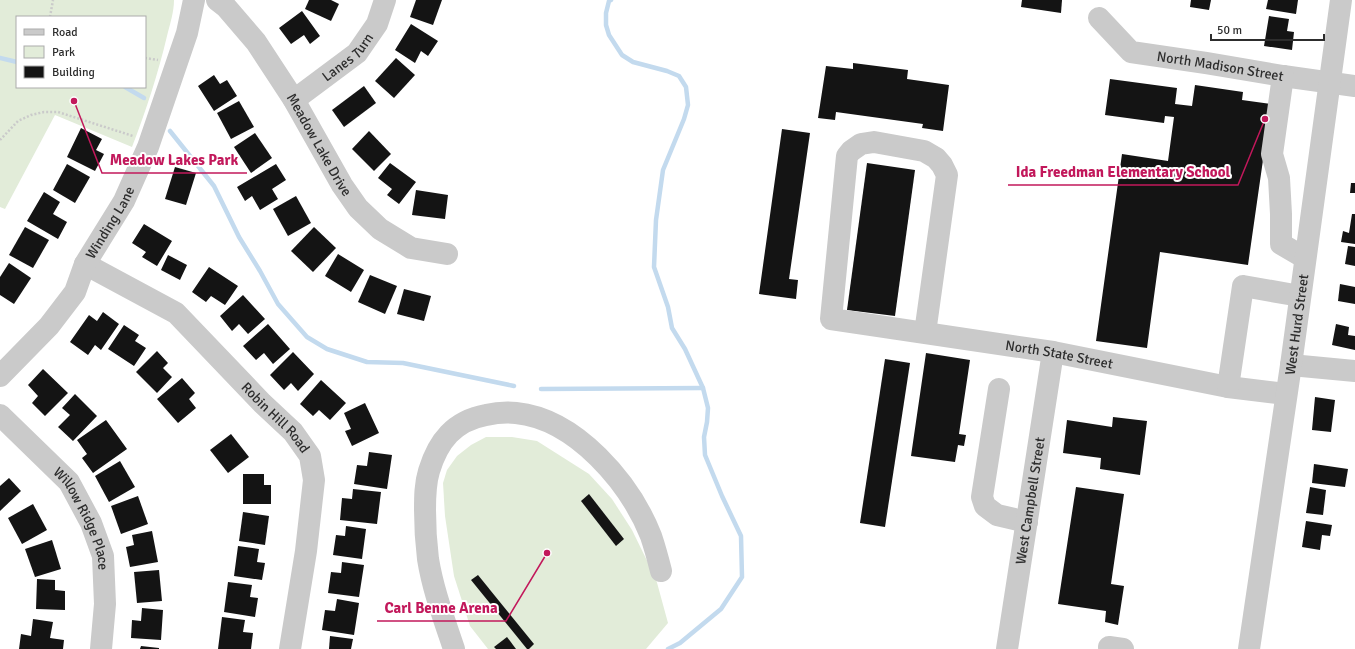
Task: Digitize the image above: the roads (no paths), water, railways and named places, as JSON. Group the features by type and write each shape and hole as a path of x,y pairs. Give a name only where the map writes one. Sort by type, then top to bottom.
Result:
{"street":[{"name":"Winding Lane","path":"0,376 49,326 74,292 85,264 124,201 148,147 187,33 194,0"},
{"name":"Meadow Lake Drive","path":"218,0 256,42 294,100 342,185 358,208 380,229 410,248 446,254"},
{"name":"Lanes Turn","path":"294,100 357,52 377,24 385,0"},
{"name":"West Hurd Street","path":"1249,649 1291,365 1341,0"},
{"name":"North Madison Street","path":"1099,18 1131,52 1355,86"},
{"path":"1283,76 1272,154 1279,178 1281,244 1306,258"},
{"name":"North State Street","path":"926,333 947,175 942,165 936,158 924,151 874,142 861,144 847,156 831,319 1053,352 1228,387 1286,394"},
{"name":"Robin Hill Road","path":"85,264 176,313 262,403 293,432 310,456 314,480 306,551 290,649"},
{"path":"1228,387 1243,286 1300,296"},
{"name":"West Campbell Street","path":"1007,649 1053,352"},
{"path":"1291,365 1355,371"},
{"path":"999,389 982,497 985,506 997,515 1027,522"},
{"path":"454,649 438,603 428,558 425,524 425,491 429,472 437,450 448,434 461,424 476,417 497,413 516,413 534,416 554,424 572,435 596,454 610,470 640,515 650,536 661,571"},
{"name":"Willow Ridge Place","path":"0,415 69,482 91,523 103,556 105,604 101,649"}],"waterway":[{"path":"611,0 609,1 606,13 606,25 609,35 622,55 633,62 667,71 679,76 686,87 688,105 684,119 663,170 656,220 654,267 668,307 672,328 685,349 703,388 708,408 704,437 705,455 741,536 742,577 721,609 680,643 668,649"},
{"path":"0,58 16,62"},
{"path":"127,88 144,98"},
{"path":"170,131 214,186 239,237 278,304 307,337 327,349 367,362 403,363 514,386"},
{"path":"541,389 703,388"}],"place":[{"name":"Meadow Lakes Park","path":"74,101"},
{"name":"Ida Freedman Elementary School","path":"1265,119"},
{"name":"Carl Benne Arena","path":"547,553"}]}
